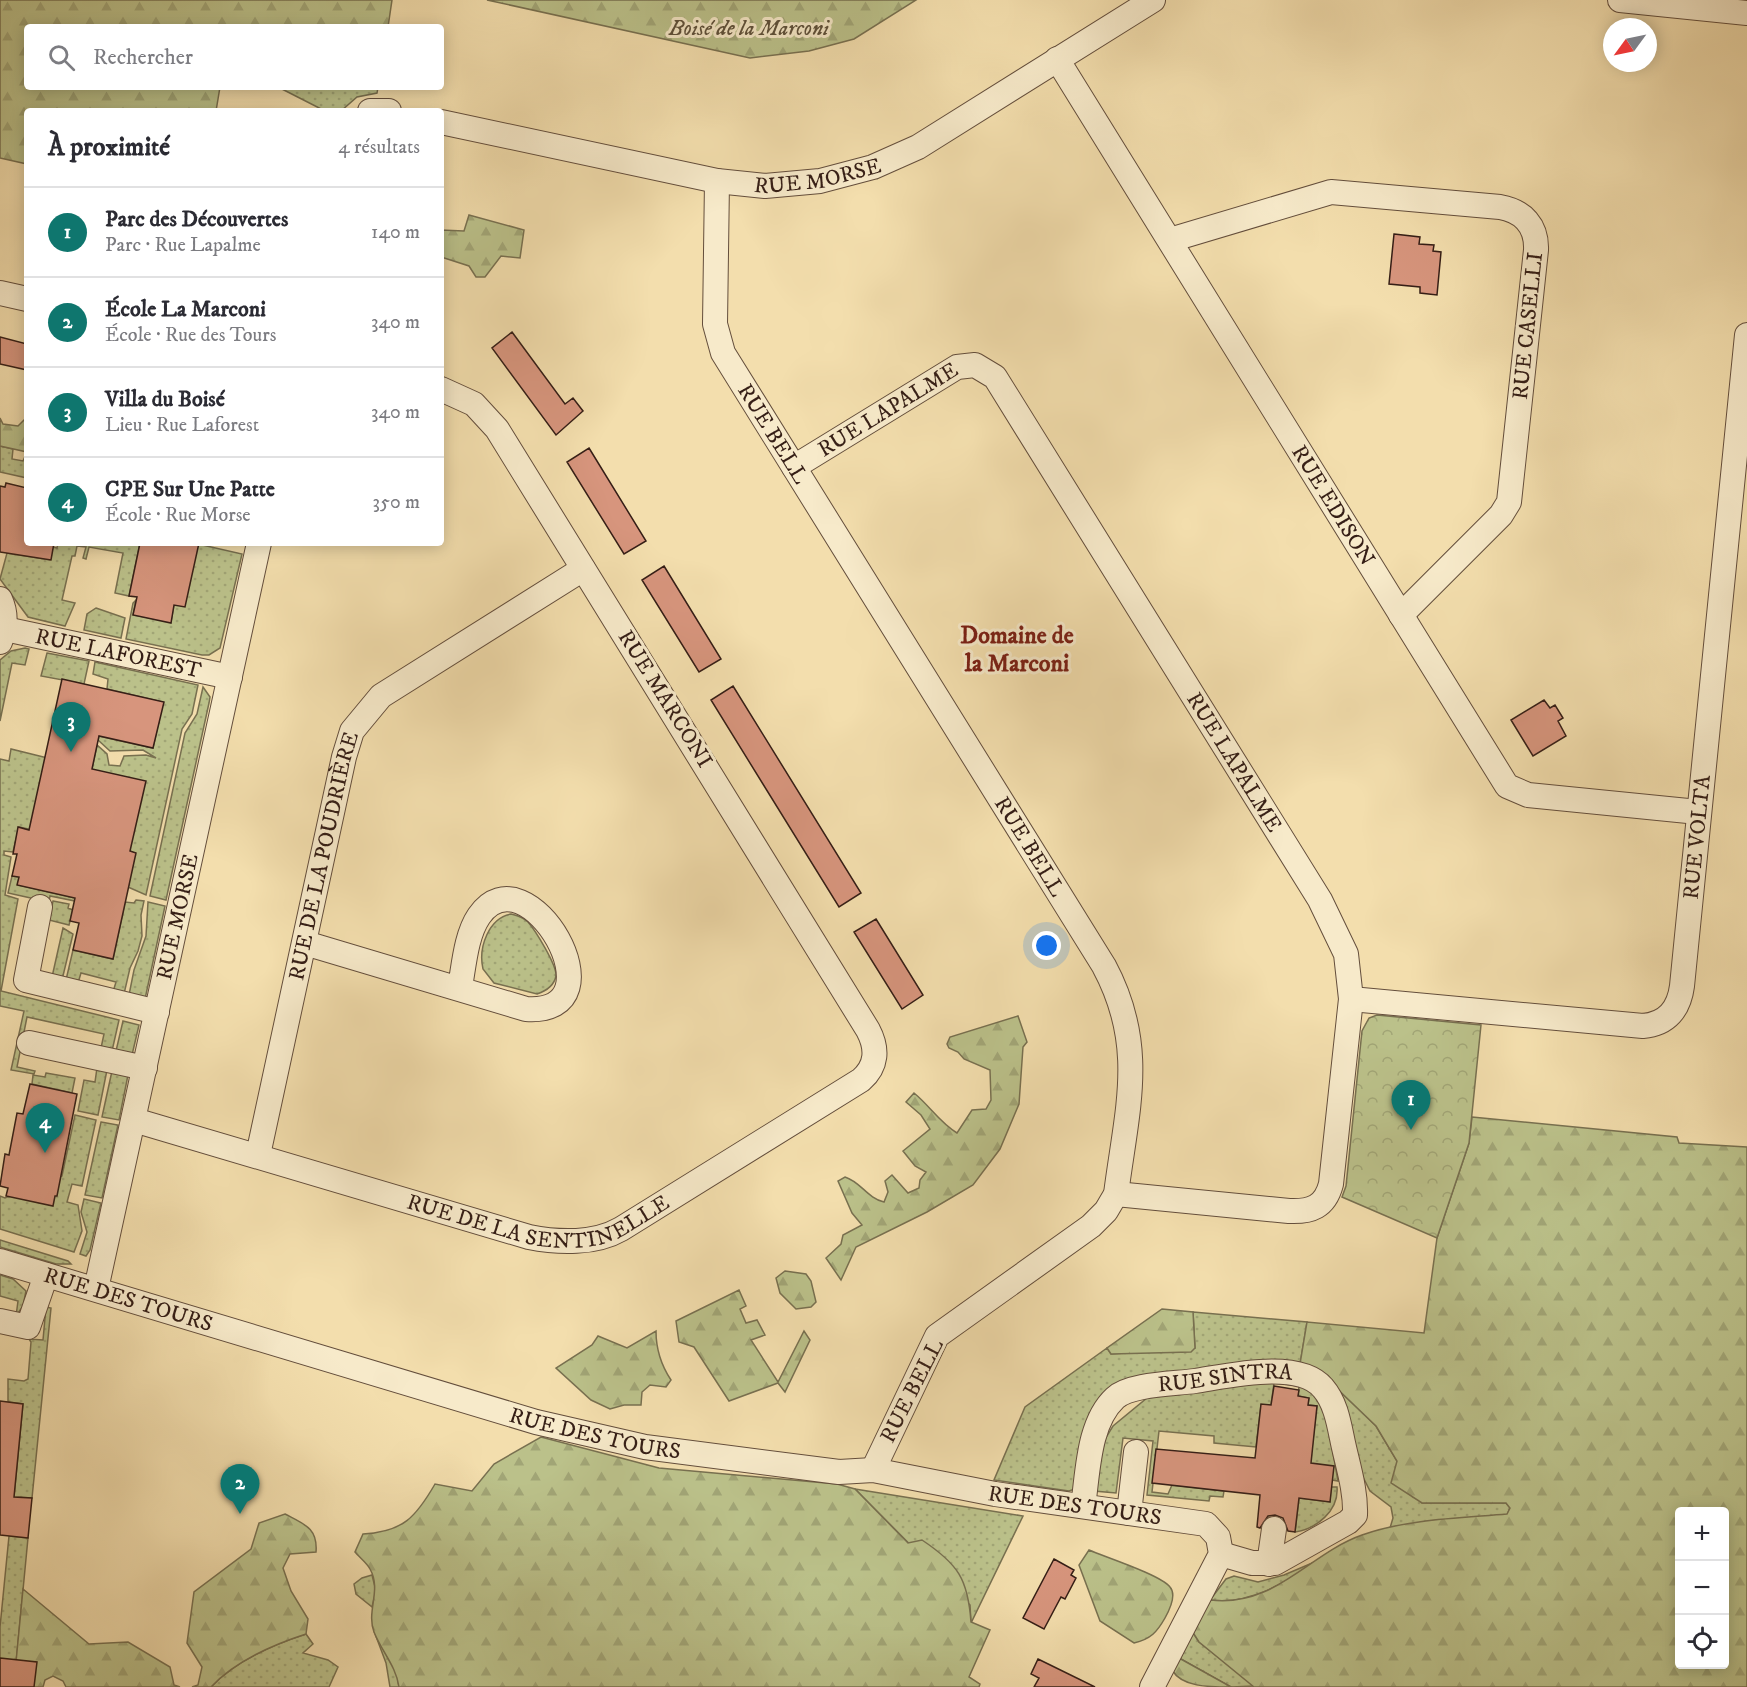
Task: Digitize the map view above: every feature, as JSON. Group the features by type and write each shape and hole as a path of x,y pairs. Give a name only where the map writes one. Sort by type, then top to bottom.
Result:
{"street":[{"name":"RUE MORSE","path":"444,123 717,181 765,186 806,183 884,163 918,147 1153,0"},
{"path":"1620,0 1747,13"},
{"name":"RUE EDISON","path":"1057,59 1507,786 1527,795 1698,812"},
{"name":"RUE BELL","path":"717,181 715,324 718,339 727,359 1119,994 1129,1035 1131,1067 1116,1194 1106,1211 1091,1226 937,1336 873,1470"},
{"name":"RUE CASELLI","path":"1170,240 1331,192 1500,207 1520,214 1531,226 1536,237 1536,250 1509,502 1497,520 1401,615"},
{"path":"0,293 24,298"},
{"name":"RUE VOLTA","path":"1351,999 1636,1025 1650,1025 1662,1020 1675,1010 1681,993 1747,335"},
{"name":"RUE LAPALME","path":"794,467 953,369 975,365 995,376 1327,912 1346,954 1351,999 1331,1184 1325,1199 1318,1206 1306,1211 1289,1211 1116,1194"},
{"name":"RUE MARCONI","path":"444,390 467,399 492,421 868,1030"},
{"name":"RUE MORSE","path":"96,1289 258,546"},
{"name":"RUE DE LA POUDRIÈRE","path":"258,1155 346,748 352,731 381,696 584,569"},
{"name":"RUE LAFOREST","path":"0,599 6,615 3,635 230,677"},
{"path":"305,943 460,987 520,1009 538,1010 552,1004 565,993 570,981 570,966 552,932 533,908 519,900 505,899 486,908 477,920 460,987"},
{"path":"40,906 26,980 157,1012"},
{"name":"RUE DE LA SENTINELLE","path":"134,1120 529,1237 552,1241 600,1238 621,1229 861,1080 870,1070 875,1058 874,1045 868,1030"},
{"path":"29,1043 145,1068"},
{"name":"RUE DES TOURS","path":"0,1261 584,1435 645,1447 839,1472 873,1470 995,1494 1206,1524 1218,1537 1221,1554"},
{"path":"0,1321 28,1327 46,1275"},
{"name":"RUE SINTRA","path":"1083,1506 1097,1427 1108,1406 1120,1395 1147,1387 1285,1371 1299,1373 1316,1381 1332,1402 1339,1423 1355,1515 1348,1522 1284,1559 1269,1564"},
{"path":"1129,1513 1136,1452"},
{"path":"1152,1687 1221,1554 1252,1563 1269,1564 1274,1529"}],"green space":[{"path":"0,0 392,0 388,24 24,24 24,90 220,90 216,108 24,108 24,163 0,158"},
{"name":"Boisé de la Marconi","path":"487,0 916,0 854,39 809,51 750,58"},
{"path":"284,90 378,90 377,93 357,97 344,108 319,108"},
{"path":"469,215 524,230 520,258 501,256 485,277 476,277 469,266 444,258 444,230 464,231"},
{"path":"0,418 3,424 18,426 24,420 24,451 0,446"},
{"path":"0,446 13,449 12,459 23,461 24,459 24,477 0,472"},
{"path":"57,546 77,546 75,556 72,556 62,600 75,603 65,626 28,617 0,579 7,553 50,560 53,547 57,548"},
{"path":"77,546 139,546 129,596 115,593 123,553 89,547 86,559 83,558 86,547"},
{"path":"197,546 242,554 220,648 209,655 202,655 126,639 133,603 136,600 133,615 171,622 174,605"},
{"path":"96,608 125,618 121,638 84,630 87,614"},
{"path":"29,649 25,665 12,663 0,721 0,660 11,651"},
{"path":"47,653 89,661 84,684 41,676"},
{"path":"95,662 198,685 192,714 182,729 146,895 128,887 135,853 19,827 13,852 4,851 4,855 11,857 5,895 18,899 1,991 119,1020 112,1051 101,1048 104,1034 27,1017 17,1067 35,1071 34,1074 11,1070 24,1011 0,1006 0,759 9,761 11,749 92,769 97,745 107,754 109,765 120,766 124,756 146,755 156,758 143,750 110,751 98,740 99,736 153,748 163,702 107,689 108,679 93,674"},
{"path":"203,687 210,697 209,703 166,900 150,896 185,733 197,714"},
{"path":"12,876 19,877 18,885 75,898 75,901 50,896 49,902 8,893"},
{"path":"136,900 144,901 141,915 142,936 130,968 124,994 113,992 116,982 81,973 78,983 66,980 73,950 113,959 125,902 134,903"},
{"path":"53,901 69,904 68,908 73,910 69,925 49,920"},
{"path":"148,902 165,906 145,999 129,995 134,970 146,936"},
{"path":"511,914 528,922 553,964 555,980 546,990 537,994 494,983 483,969 482,952 491,927 503,917"},
{"path":"63,928 73,934 62,980 52,977"},
{"path":"1377,1015 1481,1025 1469,1143 1437,1238 1342,1197 1346,1186 1362,1031 1369,1018"},
{"path":"1018,1016 1027,1042 1023,1047 1019,1104 1000,1149 973,1185 927,1212 856,1247 841,1280 826,1258 841,1244 843,1235 862,1225 852,1213 838,1181 845,1177 851,1179 873,1197 884,1202 888,1192 885,1181 892,1175 908,1193 919,1188 920,1180 926,1172 915,1166 903,1151 930,1129 921,1115 906,1102 914,1093 957,1133 972,1110 986,1109 991,1100 990,1070 964,1059 958,1052 949,1048 947,1044 950,1037"},
{"path":"123,1021 139,1025 132,1055 116,1051"},
{"path":"97,1068 107,1070 98,1115 78,1111 84,1080 95,1082"},
{"path":"112,1071 128,1075 119,1120 102,1117"},
{"path":"46,1073 75,1078 72,1093 32,1084 33,1075 45,1077"},
{"path":"75,1115 96,1120 82,1186 72,1184 67,1202 78,1205 82,1231 74,1252 0,1229 0,1196 5,1198 62,1176"},
{"path":"1472,1117 1677,1137 1679,1143 1747,1147 1747,1687 1254,1687 1199,1642 1192,1631 1210,1600 1233,1600 1254,1596 1290,1578 1325,1554 1362,1535 1415,1522 1507,1514 1510,1508 1506,1503 1422,1503 1391,1483 1397,1461 1376,1426 1325,1377 1300,1364 1307,1322 1424,1333 1437,1238 1469,1143"},
{"path":"101,1122 118,1125 102,1198 85,1195"},
{"path":"84,1199 101,1203 90,1250 86,1256 80,1254 87,1232 81,1212"},
{"path":"0,1240 68,1261 71,1264 56,1264 0,1247"},
{"path":"785,1271 806,1274 811,1281 816,1302 811,1307 796,1309 780,1293 776,1278"},
{"path":"0,1275 13,1279 26,1291 23,1306 16,1316 18,1301 0,1296"},
{"path":"739,1290 746,1306 740,1309 746,1323 757,1320 765,1335 751,1340 778,1382 804,1331 810,1340 785,1392 778,1383 729,1401 694,1347 679,1342 676,1321"},
{"path":"46,1307 51,1308 32,1498 14,1497 23,1404 8,1402 8,1379 24,1381 28,1379 31,1342 29,1339 43,1340"},
{"path":"1162,1309 1193,1312 1195,1348 1191,1352 1111,1354 1107,1348"},
{"path":"1193,1312 1307,1322 1300,1364 1127,1383 1075,1489 1069,1491 994,1480 1025,1407 1107,1348 1111,1354 1195,1348"},
{"path":"656,1331 660,1357 671,1380 666,1387 650,1385 642,1392 641,1405 624,1405 610,1409 591,1400 556,1368 592,1345 598,1336 627,1348"},
{"path":"1325,1377 1376,1426 1422,1503 1506,1503 1510,1508 1507,1515 1429,1521 1390,1528 1393,1518 1391,1507 1370,1491 1363,1477 1345,1407"},
{"path":"1294,1379 1324,1402 1338,1481 1332,1480 1302,1462 1312,1448 1317,1406 1308,1405 1309,1398 1298,1396 1299,1386 1274,1383 1271,1405 1261,1405 1256,1447 1214,1443 1214,1436 1159,1431 1152,1492 1168,1494 1172,1485 1224,1491 1223,1497 1210,1496 1209,1501 1147,1495 1153,1441 1123,1438 1116,1493 1094,1491 1105,1439 1113,1426 1147,1398"},
{"path":"541,1437 659,1468 837,1484 855,1489 908,1543 922,1540 953,1565 959,1574 967,1594 971,1622 990,1630 969,1677 980,1684 979,1687 399,1687 395,1672 377,1639 372,1624 375,1585 373,1577 369,1567 355,1552 363,1534 388,1530 407,1521 435,1484 472,1491 494,1464"},
{"path":"1331,1487 1337,1487 1337,1496 1330,1511 1318,1523 1295,1532 1299,1498 1330,1502"},
{"path":"855,1489 1023,1516 971,1623 970,1605"},
{"path":"285,1514 308,1528 315,1537 316,1552 290,1554 283,1568 291,1591 308,1619 306,1634 255,1655 231,1669 211,1687 192,1687 198,1685 202,1667 187,1643 194,1592 251,1549 259,1523"},
{"path":"9,1536 28,1538 16,1663 0,1661 0,1627"},
{"path":"1089,1550 1156,1577 1170,1587 1173,1594 1171,1606 1159,1627 1149,1637 1134,1643 1100,1621 1079,1565"},
{"path":"1317,1561 1280,1584 1253,1596 1225,1601 1210,1600 1226,1579 1234,1576 1258,1582 1284,1575"},
{"path":"372,1575 376,1591 372,1607 356,1594 354,1584"},
{"path":"23,1589 89,1644 128,1642 170,1667 174,1685 180,1687 66,1687 63,1681 53,1676 45,1680 43,1687 0,1687 16,1662"},
{"path":"374,1631 397,1674 399,1687 390,1687 386,1663"},
{"path":"1192,1631 1199,1642 1255,1686 1231,1687 1179,1658"},
{"path":"306,1634 313,1644 303,1653 328,1660 338,1667 329,1687 211,1687 231,1669 255,1655"},
{"path":"1179,1658 1231,1687 1197,1685 1182,1680 1172,1670"}],"building":[{"path":"1394,234 1420,237 1419,244 1434,245 1433,251 1441,252 1437,295 1420,293 1420,287 1389,284"},
{"path":"512,332 565,404 573,398 583,411 556,435 492,348"},
{"path":"0,337 24,343 24,369 0,364"},
{"path":"589,448 646,541 624,554 567,462"},
{"path":"6,483 24,487 24,546 53,546 51,560 0,552 0,486 5,487"},
{"path":"139,546 198,546 185,607 174,605 171,623 133,615 137,597 129,596"},
{"path":"664,566 721,659 699,672 642,580"},
{"path":"62,679 164,702 153,748 99,736 92,769 146,781 130,851 136,853 113,959 73,950 79,923 70,921 75,898 17,885 19,877 12,876 17,854 13,854 18,827 29,830"},
{"path":"733,686 861,893 839,907 711,700"},
{"path":"1544,700 1550,708 1555,705 1563,718 1558,721 1566,736 1533,756 1511,720"},
{"path":"876,919 923,995 902,1009 854,932"},
{"path":"30,1084 77,1094 57,1196 55,1196 53,1206 6,1196 8,1188 0,1186 5,1154 9,1155 17,1113 23,1114"},
{"path":"1274,1386 1299,1390 1298,1396 1309,1398 1308,1405 1317,1406 1311,1463 1334,1466 1330,1502 1299,1498 1295,1532 1288,1531 1283,1518 1275,1515 1268,1516 1260,1528 1257,1527 1260,1495 1152,1483 1156,1449 1255,1458 1261,1404 1271,1405"},
{"path":"0,1401 23,1404 14,1497 32,1498 28,1538 0,1535"},
{"path":"1054,1559 1074,1570 1071,1575 1076,1578 1065,1599 1061,1597 1044,1629 1023,1618"},
{"path":"0,1658 37,1662 34,1687 0,1687"},
{"path":"1038,1659 1095,1687 1034,1687 1039,1678 1031,1674"}],"place":[{"name":"Villa du Boisé","path":"71,752"},
{"name":"Parc des Découvertes","path":"1411,1130"},
{"name":"CPE Sur Une Patte","path":"45,1153"},
{"name":"École La Marconi","path":"240,1514"}],"district":[{"name":"Domaine de la Marconi","path":"1017,650"}]}
